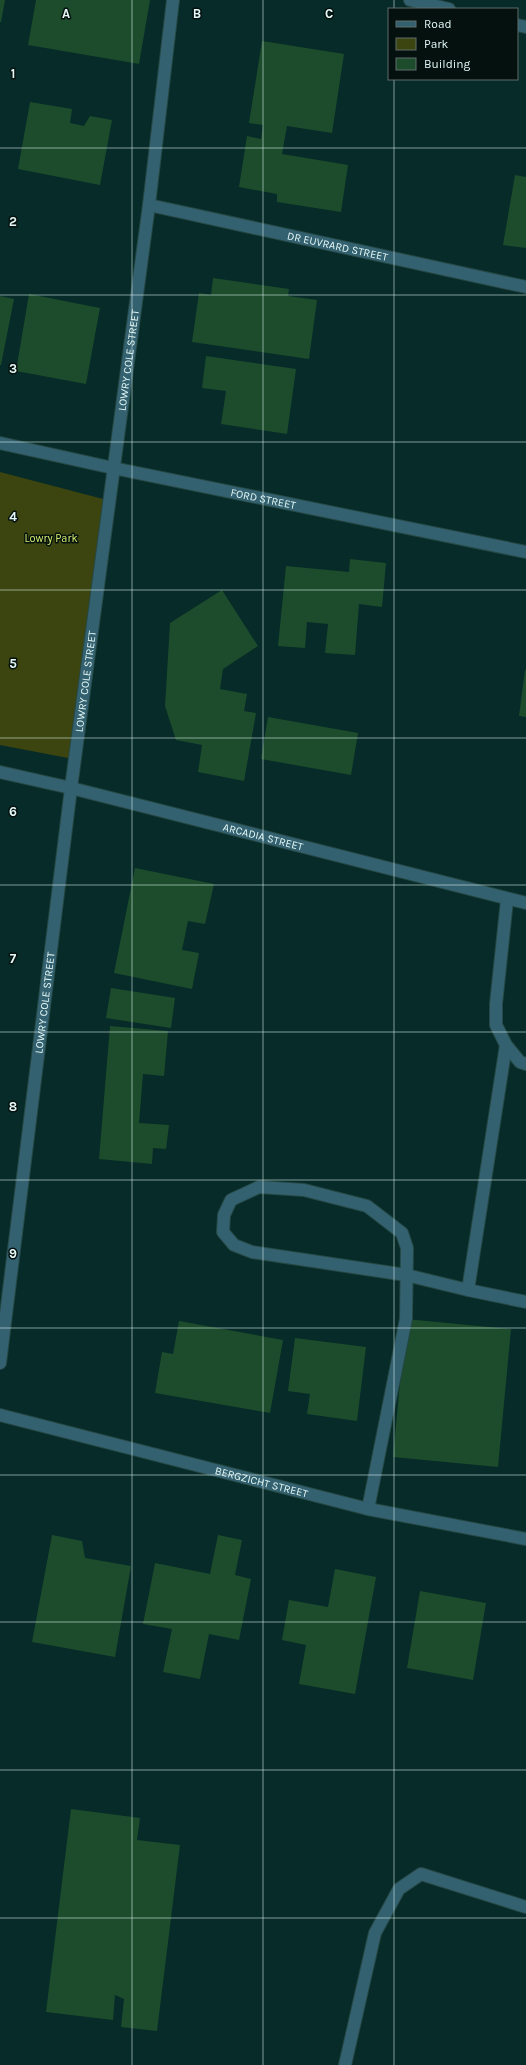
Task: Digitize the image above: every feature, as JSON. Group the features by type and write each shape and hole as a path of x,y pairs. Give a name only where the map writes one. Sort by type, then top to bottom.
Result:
{"street":[{"name":"LOWRY COLE STREET","path":"0,1363 71,788 149,205 173,0"},
{"path":"410,0 445,8"},
{"name":"DR EUVRARD STREET","path":"149,205 526,286"},
{"name":"FORD STREET","path":"0,443 114,468 526,552"},
{"name":"ARCADIA STREET","path":"0,772 71,788 507,900 526,903"},
{"path":"507,900 496,1004 496,1025 506,1045 520,1062 526,1064"},
{"path":"468,1290 506,1045"},
{"path":"368,1509 406,1319 406,1275 407,1248 402,1233 367,1206 304,1190 259,1188 231,1200 224,1215 223,1232 234,1245 252,1252 406,1275 526,1302"},
{"name":"BERGZICHT STREET","path":"0,1415 368,1509 526,1539"},
{"path":"345,2065 375,1933 399,1889 421,1874 526,1907"}],"green space":[{"name":"Lowry Park","path":"0,472 107,500 73,759 0,745"}],"building":[{"path":"0,0 5,0 1,22 0,22"},
{"path":"36,0 150,0 139,64 28,45"},
{"path":"262,41 344,54 332,133 287,126 282,154 348,165 341,212 277,202 277,194 239,187 247,136 261,139 263,125 249,123"},
{"path":"30,102 72,109 70,123 84,126 90,116 112,120 100,185 18,169"},
{"path":"515,175 526,177 526,248 503,245"},
{"path":"213,278 289,289 288,296 317,300 309,359 192,342 199,293 211,295"},
{"path":"29,294 100,308 86,384 16,371"},
{"path":"0,296 14,299 1,365 0,365"},
{"path":"206,356 296,369 287,434 221,424 226,391 202,388"},
{"path":"350,559 386,563 382,607 359,604 355,655 325,653 328,624 307,622 305,648 278,646 286,566 349,572"},
{"path":"222,590 258,646 223,669 220,689 247,694 244,711 256,713 244,781 198,772 202,745 176,740 165,706 170,623"},
{"path":"526,670 526,717 519,716"},
{"path":"268,717 358,733 351,775 261,759"},
{"path":"135,868 214,884 205,924 188,921 182,950 199,953 192,989 114,973"},
{"path":"111,988 175,998 171,1028 106,1018"},
{"path":"110,1026 168,1031 164,1076 143,1074 139,1123 169,1125 166,1149 153,1148 152,1164 99,1159"},
{"path":"406,1319 511,1329 498,1467 393,1457"},
{"path":"179,1321 283,1340 270,1413 155,1393 162,1352 173,1354"},
{"path":"295,1338 366,1347 357,1421 307,1414 310,1394 288,1391"},
{"path":"52,1535 82,1541 85,1558 131,1566 115,1657 32,1642"},
{"path":"218,1535 242,1540 235,1575 251,1579 239,1640 209,1634 200,1679 163,1672 172,1629 143,1624 155,1563 210,1574"},
{"path":"335,1569 376,1577 355,1694 299,1684 306,1645 282,1640 289,1600 328,1607"},
{"path":"420,1591 486,1603 473,1680 407,1668"},
{"path":"71,1809 140,1818 137,1840 180,1845 157,2031 121,2027 124,1999 115,1995 113,2020 46,2012"}]}
